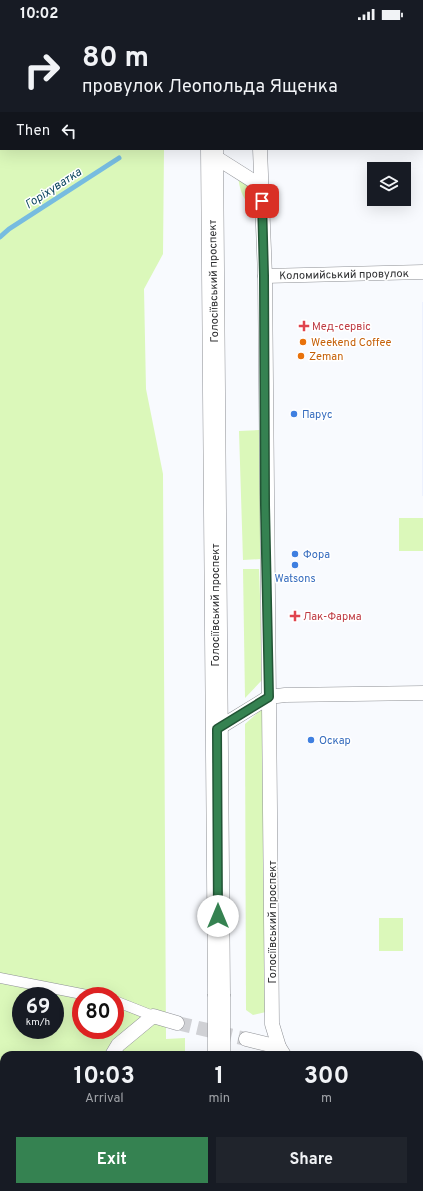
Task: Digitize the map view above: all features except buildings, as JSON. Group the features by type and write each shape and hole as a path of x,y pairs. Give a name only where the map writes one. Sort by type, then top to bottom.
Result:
{"highway":[{"name":"Голосіївський проспект","path":"212,152 219,1051"}],"street":[{"name":"Голосіївський проспект","path":"260,150 264,276 265,505 269,697 272,1024 281,1051"},
{"name":"Голосіївський проспект","path":"212,152 261,186"},
{"name":"Коломийський провулок","path":"264,276 423,272"},
{"path":"217,729 269,697 285,695 423,693"},
{"path":"0,978 72,992"},
{"path":"124,1004 153,1016 177,1023"},
{"path":"114,1051 118,1044 153,1016"},
{"path":"246,1039 281,1051"}],"shaded area":[{"path":"423,302 423,496 422,496"}],"green space":[{"path":"0,150 164,150 163,254 144,289 146,389 163,474 166,1039 185,1038 185,1051 0,1051"},
{"path":"238,176 255,187 255,210 243,195"},
{"path":"259,430 261,559 243,560 239,431"},
{"path":"399,518 423,518 423,551 399,551"},
{"path":"243,569 259,569 263,679 245,698"},
{"path":"263,708 266,1012 253,1015 246,1010 245,724"},
{"path":"379,918 403,918 403,951 379,951"}],"waterway":[{"name":"Горіхуватка","path":"0,237 9,229 119,158"}],"tunnel":[{"path":"177,1023 246,1039"}],"place":[{"name":"Мед-сервіс","path":"304,326"},
{"name":"Weekend Coffee","path":"303,342"},
{"name":"Zeman","path":"301,356"},
{"name":"Парус","path":"294,414"},
{"name":"Фора","path":"295,554"},
{"name":"Watsons","path":"295,565"},
{"name":"Лак-Фарма","path":"295,616"},
{"name":"Оскар","path":"311,740"}],"route":[{"path":"218,916 217,729 269,697 265,505 264,276 262,201"}]}
